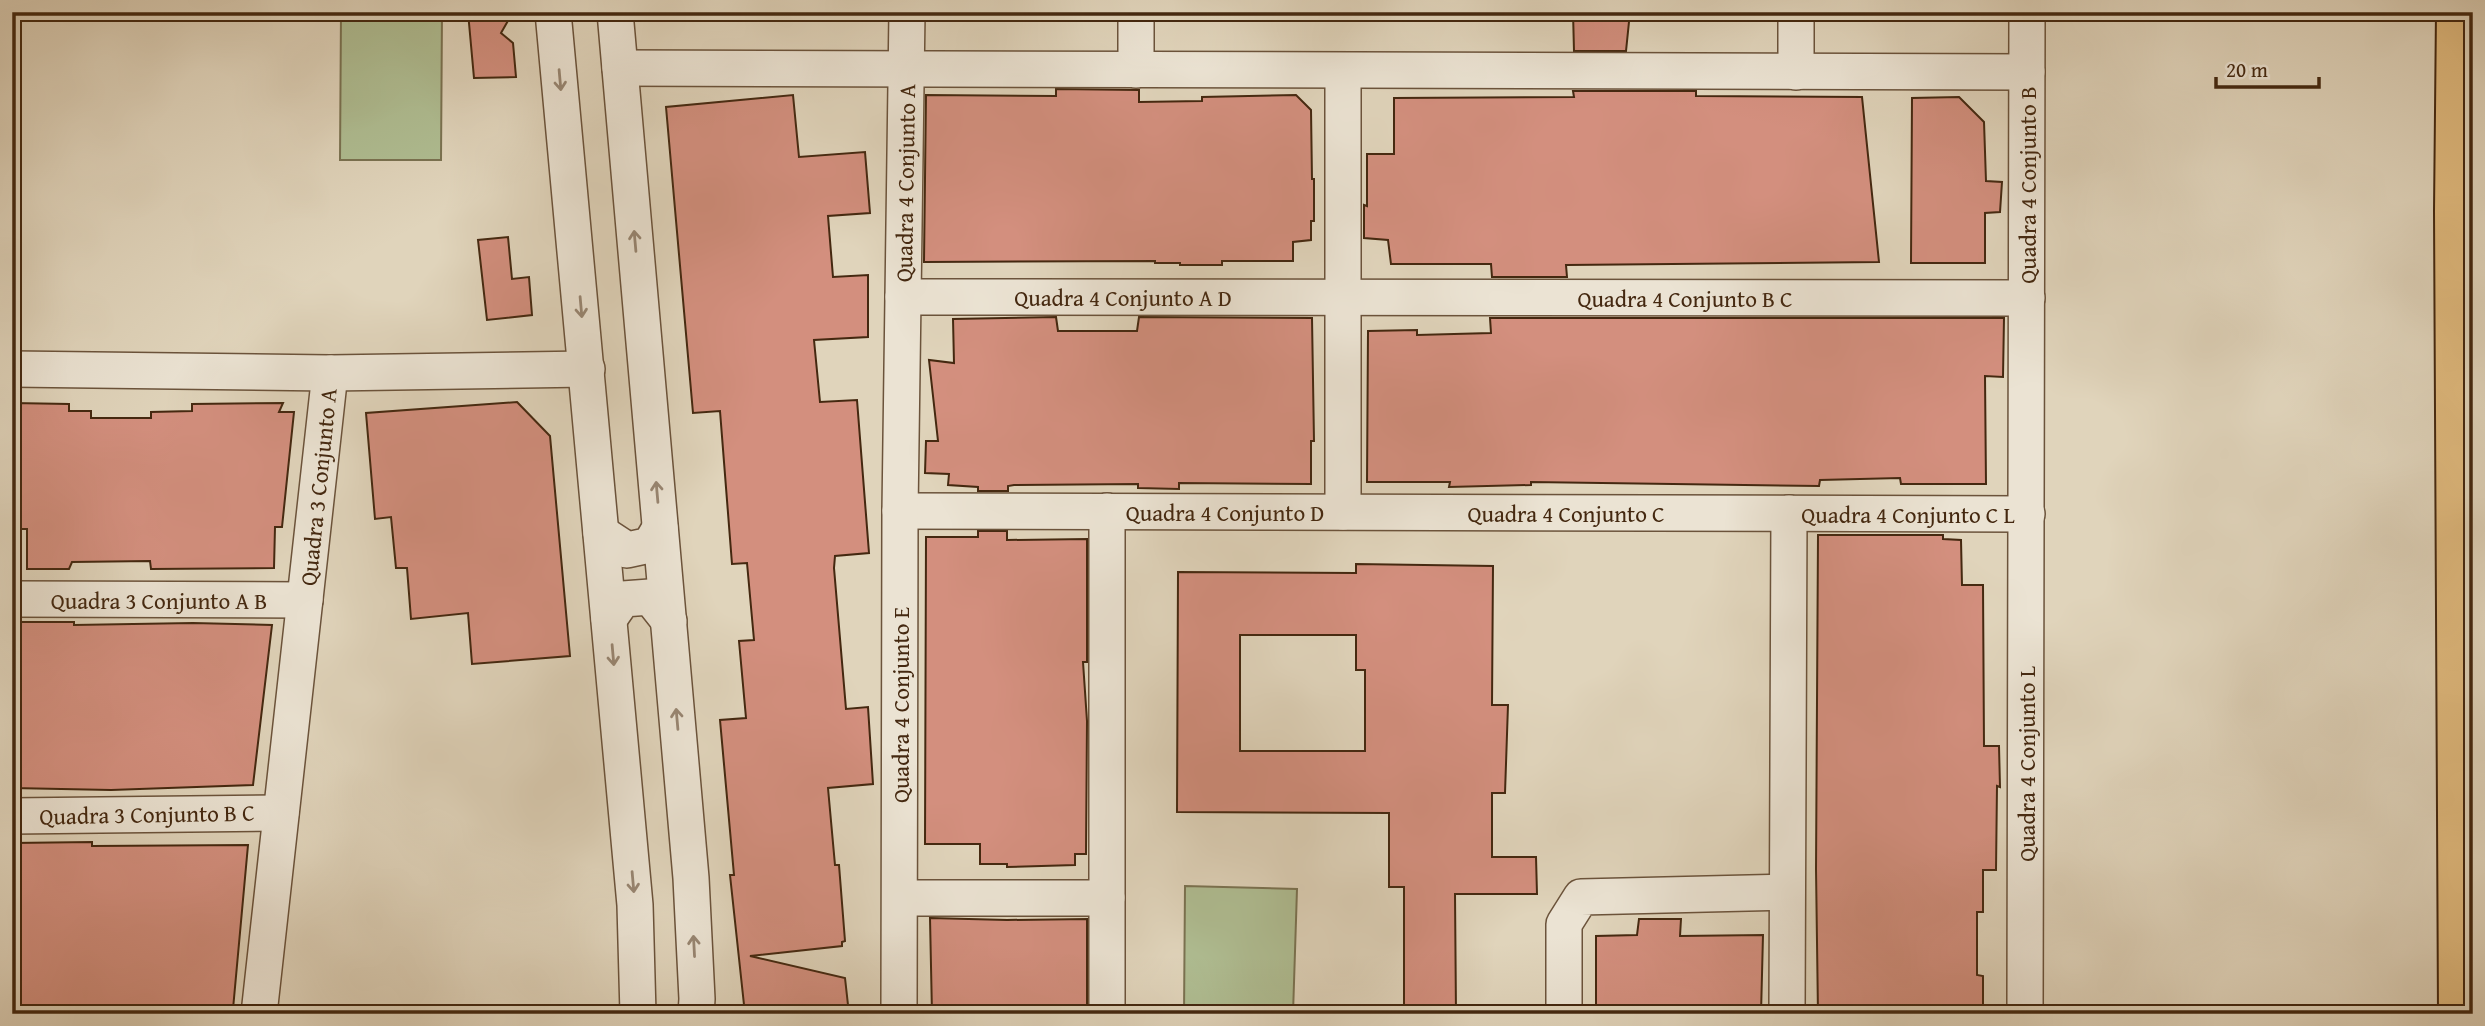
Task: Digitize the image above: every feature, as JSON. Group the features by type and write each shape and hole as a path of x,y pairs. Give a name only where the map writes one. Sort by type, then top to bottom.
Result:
{"highway":[{"path":"2456,12 2464,62 2458,1014"}],"street":[{"path":"553,12 635,905 638,1014"},
{"path":"615,12 691,878 696,1014"},
{"name":"Quadra 4 Conjunto A","path":"903,297 907,12"},
{"path":"1136,12 1136,70"},
{"path":"1796,12 1796,72"},
{"name":"Quadra 4 Conjunto B","path":"2027,12 2027,298"},
{"path":"620,68 2027,72"},
{"path":"1343,71 1343,512"},
{"path":"900,511 903,297"},
{"name":"Quadra 4 Conjunto A D","path":"903,297 1343,297"},
{"name":"Quadra 4 Conjunto B C","path":"1343,297 2027,298"},
{"path":"2027,298 2027,514"},
{"path":"12,369 330,373 587,369"},
{"name":"Quadra 3 Conjunto A","path":"259,1014 330,373"},
{"name":"Quadra 4 Conjunto D","path":"900,511 1343,512"},
{"name":"Quadra 4 Conjunto E","path":"899,1014 900,511"},
{"path":"1107,512 1107,1014"},
{"name":"Quadra 4 Conjunto C","path":"1343,512 1789,513"},
{"path":"1787,1014 1789,513"},
{"name":"Quadra 4 Conjunto C L","path":"1789,513 2027,514"},
{"name":"Quadra 4 Conjunto L","path":"2025,1014 2027,514"},
{"path":"601,533 627,550 650,545 660,527"},
{"path":"609,618 623,599 650,597 669,621"},
{"name":"Quadra 3 Conjunto A B","path":"12,599 305,600"},
{"name":"Quadra 3 Conjunto B C","path":"12,816 281,813"},
{"path":"1564,1014 1564,924 1581,897 1787,892"},
{"path":"900,898 1107,898"}],"green space":[{"path":"341,12 442,12 441,160 340,160"},
{"path":"1185,886 1297,889 1293,1014 1184,1014"}],"building":[{"path":"468,12 513,12 501,33 513,43 516,77 474,78"},
{"path":"1573,12 1630,12 1626,51 1574,51"},
{"path":"1056,89 1139,90 1139,102 1202,101 1202,97 1296,95 1311,110 1314,221 1311,221 1311,240 1293,242 1293,261 1222,261 1222,265 1180,265 1155,261 924,262 926,95 1056,96"},
{"path":"1573,91 1696,91 1696,96 1862,97 1879,262 1566,265 1567,277 1492,277 1491,264 1391,264 1388,240 1364,238 1367,154 1394,154 1394,98 1574,97"},
{"path":"793,95 799,157 865,152 870,213 828,216 833,277 868,275 868,337 814,340 820,402 857,400 869,553 835,556 834,568 846,709 868,707 873,784 828,788 835,865 839,865 845,941 842,946 750,956 845,978 849,1014 745,1014 730,875 734,875 720,720 746,718 739,641 754,640 747,563 732,564 720,411 693,413 666,107"},
{"path":"1959,97 1984,122 1986,181 2002,182 2000,212 1985,213 1985,263 1911,263 1912,98"},
{"path":"508,237 512,279 529,277 532,315 487,320 478,240"},
{"path":"1056,317 1058,331 1137,331 1139,317 1312,318 1314,441 1311,441 1311,484 1179,483 1179,489 1138,488 1138,484 1014,485 1008,486 1008,491 978,491 978,487 948,485 949,474 925,473 926,441 938,441 929,360 954,363 953,319"},
{"path":"1490,318 2004,318 2003,377 1985,376 1986,484 1901,484 1900,478 1820,480 1819,486 1531,482 1531,485 1449,487 1450,482 1367,482 1368,331 1417,330 1417,335 1491,333"},
{"path":"517,402 550,436 570,656 472,664 468,613 411,619 407,568 396,568 391,517 375,519 366,413"},
{"path":"12,403 69,404 69,411 91,411 91,418 151,418 151,412 192,411 192,404 283,403 279,412 294,412 282,527 275,527 274,568 151,569 150,561 72,562 69,569 27,569 27,529 12,529"},
{"path":"978,531 1007,531 1007,540 1087,539 1087,662 1083,662 1087,721 1086,854 1075,854 1075,865 1007,867 1007,864 980,864 980,844 925,844 926,537 978,537"},
{"path":"1818,535 1943,535 1943,539 1961,540 1962,585 1983,585 1984,746 1999,746 2000,787 1997,786 1996,870 1983,870 1983,912 1977,912 1977,975 1983,976 1983,1014 1818,1014"},
{"path":"1356,564 1493,566 1492,705 1508,705 1505,793 1492,793 1492,857 1536,857 1537,894 1455,894 1456,1014 1404,1014 1404,887 1389,887 1389,813 1177,812 1178,572 1356,573","holes":["1240,635 1356,635 1356,670 1365,670 1365,751 1240,751"]},
{"path":"12,622 74,622 74,625 272,625 253,785 111,790 12,788"},
{"path":"92,842 92,846 248,845 233,1009 12,1011 12,843"},
{"path":"930,918 1087,919 1087,1014 932,1014"},
{"path":"1639,919 1681,919 1680,936 1763,935 1761,1014 1596,1014 1596,936 1637,935"}]}
